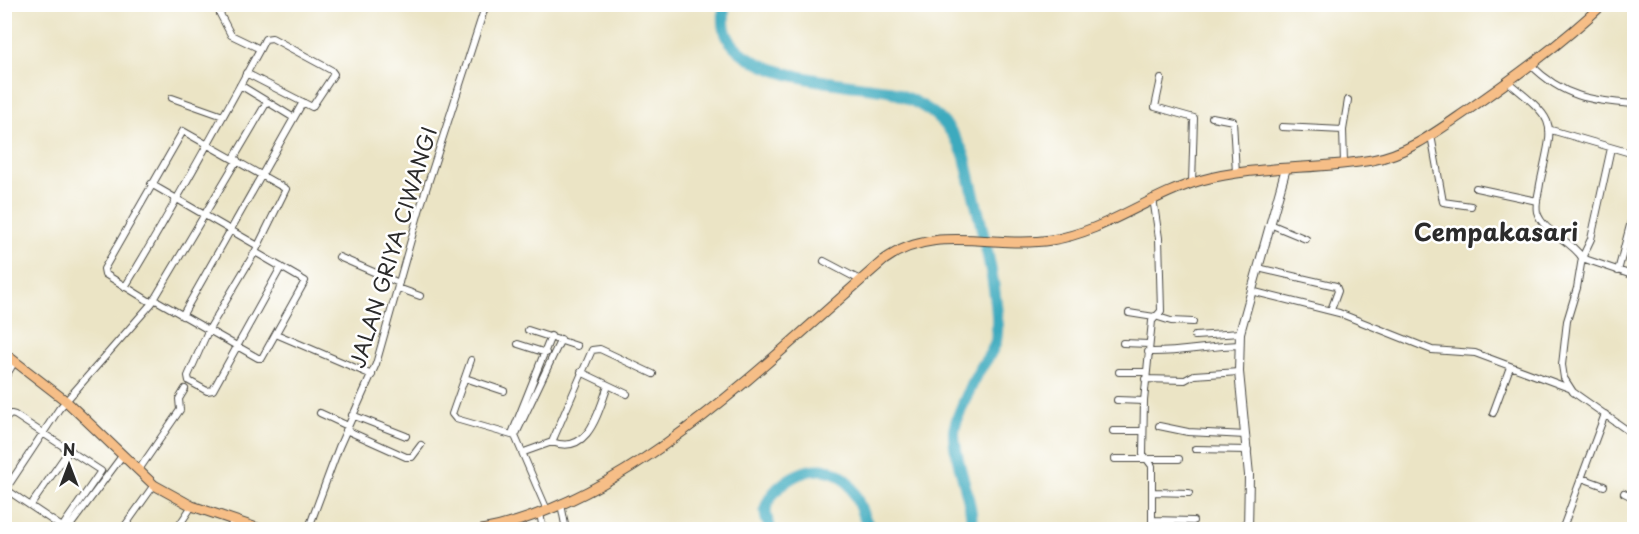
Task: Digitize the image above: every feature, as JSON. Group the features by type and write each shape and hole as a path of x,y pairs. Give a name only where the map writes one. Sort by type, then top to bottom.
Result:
{"main road":[{"path":"482,530 511,526 561,504 621,472 683,429 749,377 860,280 905,245 948,239 1018,244 1052,240 1104,224 1153,198 1192,183 1236,173 1344,163 1391,155 1431,135 1508,82 1603,4"},
{"path":"4,353 66,401 154,486 192,506 263,530"}],"street":[{"name":"JALAN GRIYA CIWANGI","path":"308,530 352,415 372,375 388,328 423,198 486,4"},
{"path":"220,14 231,35 260,49"},
{"path":"125,287 179,200 223,116 246,73 260,49 265,39 272,38 333,70 334,74 315,105 303,102 246,73"},
{"path":"1531,65 1545,79 1569,94 1602,102 1635,104"},
{"path":"1161,79 1155,107 1194,118 1192,183"},
{"path":"1508,82 1543,112 1551,130 1537,201 1540,219 1576,249 1582,258 1632,275 1635,279"},
{"path":"240,85 294,118"},
{"path":"171,98 223,116"},
{"path":"1344,163 1343,130 1348,100"},
{"path":"63,529 5,488 66,401 153,301 206,216 267,102"},
{"path":"182,316 303,102"},
{"path":"1212,117 1233,121 1236,173"},
{"path":"1282,127 1343,130"},
{"path":"1551,130 1635,154"},
{"path":"152,184 232,231 256,249 281,267 303,278 305,282 264,356 260,358 236,346 208,332 105,274 104,269 179,133 187,132 284,186 286,191 256,249 208,332 188,376 189,381 207,391 213,390 236,346 281,267"},
{"path":"1431,135 1443,202 1471,206"},
{"path":"1569,388 1564,378 1562,365 1567,321 1577,288 1582,258 1591,239 1611,148"},
{"path":"1248,530 1248,450 1239,372 1240,333 1286,168"},
{"path":"1476,188 1537,201"},
{"path":"1152,530 1152,466 1143,452 1143,431 1148,348 1154,317 1161,311 1161,274 1153,198"},
{"path":"1618,271 1635,210"},
{"path":"1270,224 1305,239"},
{"path":"339,257 420,296"},
{"path":"824,261 860,280"},
{"path":"1258,268 1336,286 1338,291 1331,310"},
{"path":"1251,291 1331,310 1432,350 1470,352 1569,388 1632,433 1635,416"},
{"path":"1129,313 1171,321 1193,322"},
{"path":"528,330 577,346"},
{"path":"1195,336 1240,333"},
{"path":"276,334 372,375"},
{"path":"514,435 551,336"},
{"path":"514,435 561,339"},
{"path":"518,344 546,353"},
{"path":"1124,344 1178,352 1202,346 1239,345"},
{"path":"552,442 589,353 596,348 653,374"},
{"path":"471,360 452,414 454,418 514,435 524,452 543,511 543,530"},
{"path":"4,379 14,363"},
{"path":"1493,413 1509,367"},
{"path":"581,372 627,394"},
{"path":"1119,372 1185,380 1194,375 1239,372"},
{"path":"465,378 504,391"},
{"path":"524,452 552,442 569,445 586,437 593,426 608,386"},
{"path":"138,471 180,410 179,399 185,389"},
{"path":"1117,400 1144,401"},
{"path":"320,413 406,457 411,457 421,445"},
{"path":"4,420 13,414 101,471 63,529"},
{"path":"1562,530 1605,414"},
{"path":"352,415 406,436"},
{"path":"1159,426 1188,432 1246,435"},
{"path":"1113,431 1143,431"},
{"path":"31,505 69,449"},
{"path":"1195,449 1248,450"},
{"path":"63,529 122,456"},
{"path":"1115,459 1179,459"},
{"path":"1582,478 1604,486"},
{"path":"122,530 154,486"},
{"path":"1152,492 1189,493"},
{"path":"1624,493 1634,496"},
{"path":"561,504 566,530"},
{"path":"176,530 192,506"},
{"path":"228,530 235,520"},
{"path":"1152,520 1193,521"}],"waterway":[{"path":"724,4 726,32 730,41 743,54 781,72 825,82 888,90 914,101 943,122 965,157 987,250 996,302 997,323 995,345 969,391 957,418 954,432 957,457 971,511 970,530"},
{"path":"771,530 766,516 766,507 778,488 798,474 821,469 832,471 842,477 852,488 871,530"}],"district":[{"name":"Cempakasari","path":"1496,231"}]}
